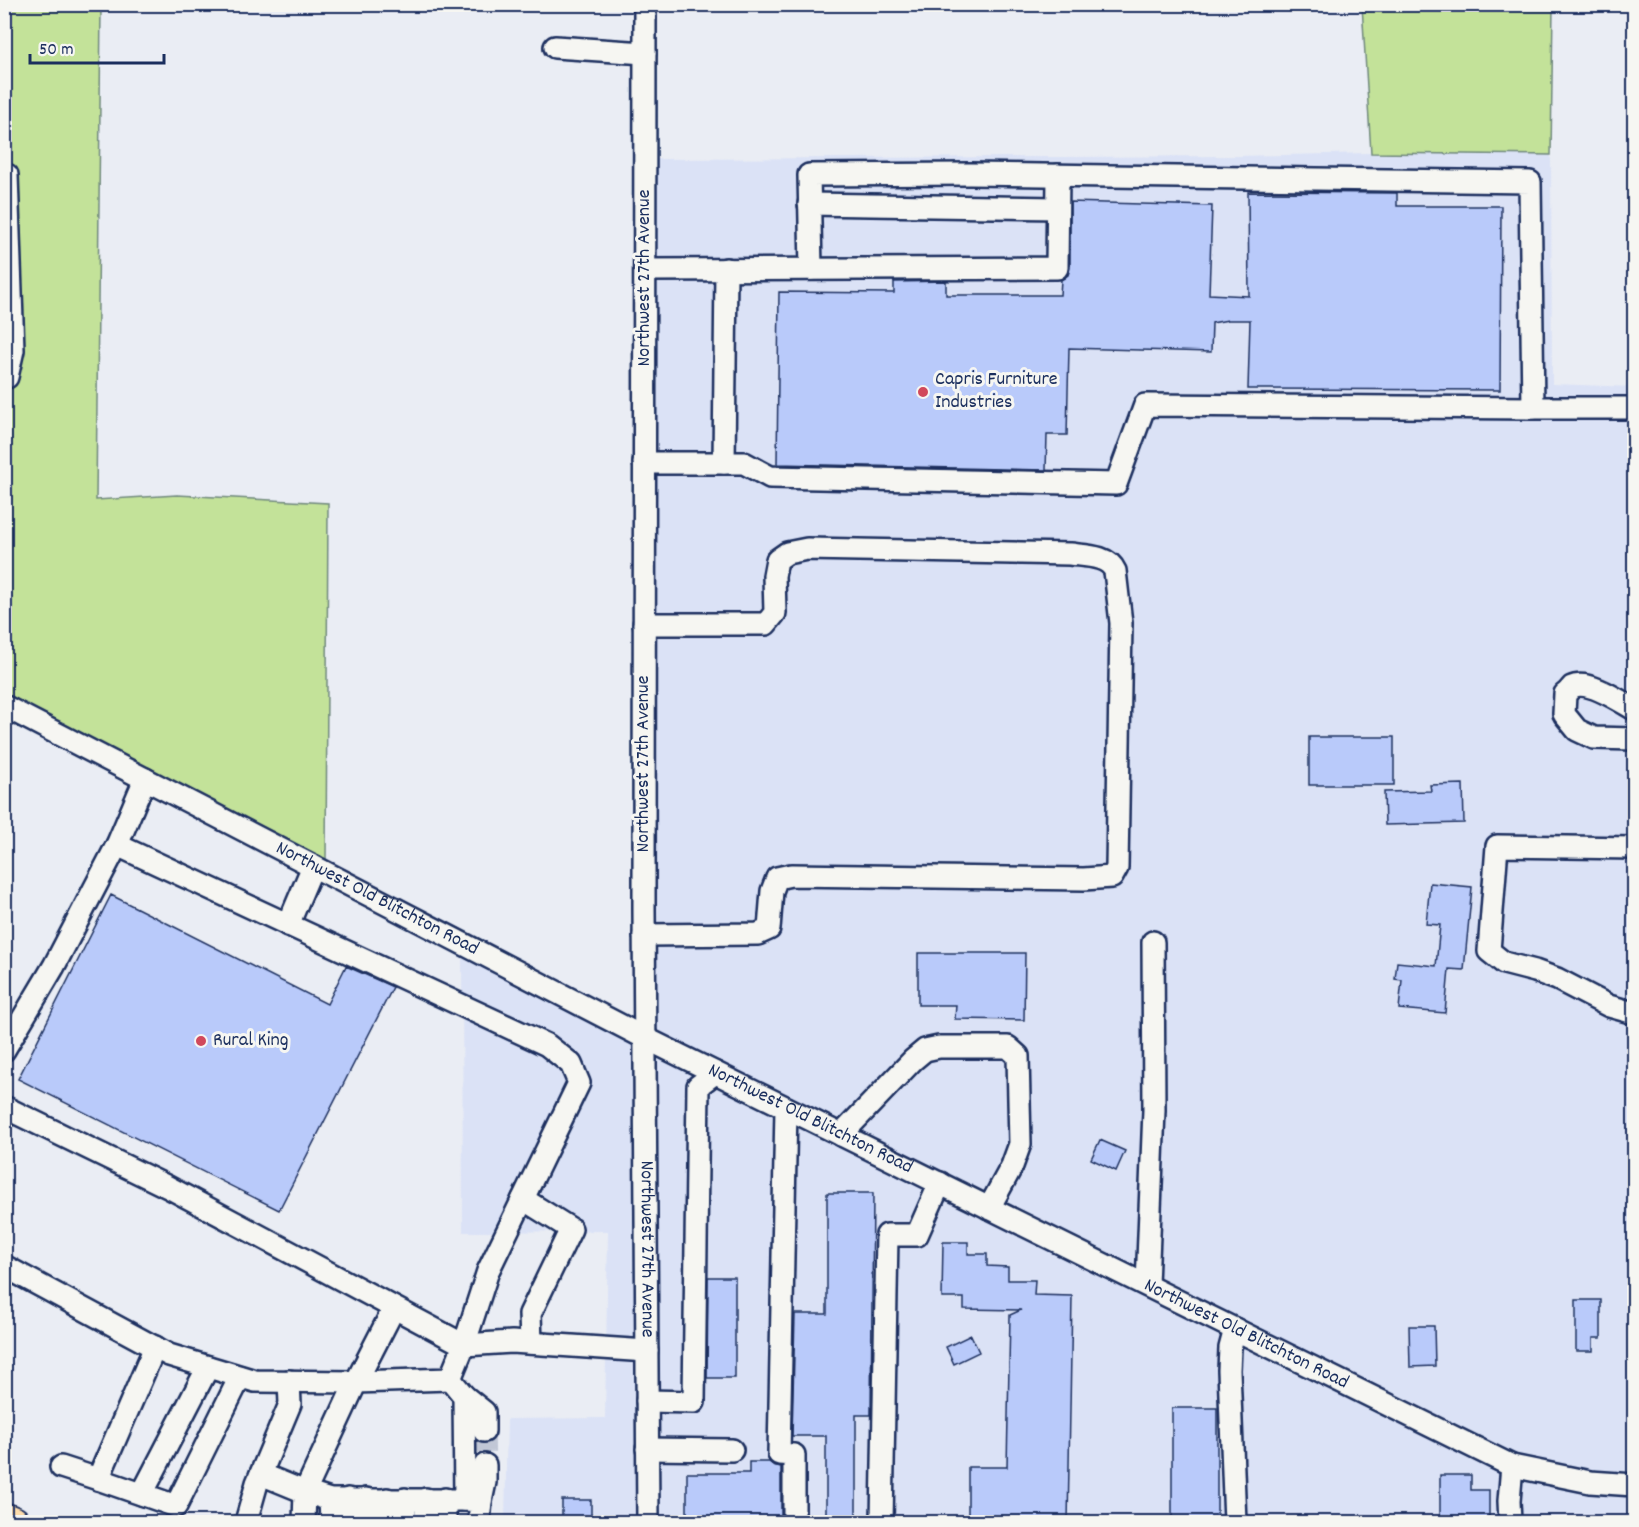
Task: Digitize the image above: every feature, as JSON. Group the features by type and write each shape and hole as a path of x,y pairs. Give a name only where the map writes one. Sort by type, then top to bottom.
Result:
{"highway":[{"path":"4,1518 14,1522"}],"street":[{"name":"Northwest 27th Avenue","path":"645,4 644,935 648,1522"},
{"path":"555,47 645,53"},
{"path":"4,174 7,175 13,350 7,377 4,378"},
{"path":"811,269 808,175 1058,175 1530,182 1533,408"},
{"path":"645,270 1057,268 1058,175"},
{"path":"808,204 1058,208"},
{"path":"724,463 726,269"},
{"path":"644,463 744,463 770,477 1116,484 1145,405 1635,408"},
{"path":"644,624 766,624 775,612 774,576 777,560 787,553 807,549 1070,554 1102,558 1112,565 1115,571 1122,622 1117,868 1112,877 1084,879 791,875 777,879 772,891 769,929 758,934 644,935"},
{"path":"1635,709 1607,693 1587,686 1573,687 1565,694 1564,714 1577,730 1594,738 1635,739"},
{"name":"Northwest Old Blitchton Road","path":"4,706 645,1038 1512,1466 1590,1482 1635,1485"},
{"path":"4,1050 54,966 117,845 145,779"},
{"path":"117,845 547,1045 571,1064 579,1083 488,1271 464,1345 450,1378"},
{"path":"1635,848 1497,846 1489,951 1504,963 1557,979 1609,1006 1635,1013"},
{"path":"288,925 313,866"},
{"path":"1147,1286 1154,1110 1153,942"},
{"path":"841,1135 925,1050 939,1047 1008,1047 1018,1056 1020,1144 1012,1166 989,1208"},
{"path":"647,1401 694,1402 698,1086 715,1073"},
{"path":"4,1107 168,1187 464,1345 512,1342 647,1351"},
{"path":"786,1108 779,1454 794,1455 794,1522"},
{"path":"882,1522 887,1236 917,1236 940,1184"},
{"path":"523,1199 571,1229 530,1314 531,1343"},
{"path":"4,1266 169,1355 255,1381 356,1382 450,1378"},
{"path":"304,1522 305,1492 356,1382 394,1308"},
{"path":"1235,1329 1230,1348 1229,1370 1235,1522"},
{"path":"98,1479 155,1347"},
{"path":"142,1494 208,1367"},
{"path":"61,1467 176,1506 240,1377"},
{"path":"450,1378 464,1396 484,1412 484,1431"},
{"path":"246,1522 261,1474 290,1404 289,1381"},
{"path":"387,1521 413,1502 464,1396"},
{"path":"648,1449 732,1450"},
{"path":"387,1521 413,1502 485,1482 485,1465"},
{"path":"1510,1522 1512,1466"},
{"path":"261,1474 305,1492 413,1502"},
{"path":"387,1521 413,1502"},
{"path":"387,1521 413,1502"}],"shaded area":[{"path":"1371,153 1551,155 1552,384 1634,387 1634,1475 1591,1472 1515,1456 654,1031 654,159 1237,156"},
{"path":"462,955 636,1045 639,1522 505,1522 507,1419 605,1418 608,1231 463,1232"},
{"path":"654,1054 1508,1475 1590,1493 1634,1495 1634,1522 657,1522"}],"green space":[{"path":"4,5 101,5 96,500 177,495 328,503 326,861 5,694"},
{"path":"1362,5 1553,5 1551,155 1371,153"}],"building":[{"path":"1248,192 1397,193 1397,206 1501,206 1500,390 1248,389 1250,320 1228,320 1212,323 1211,352 1069,348 1067,435 1047,435 1046,470 777,464 779,292 894,293 894,282 946,281 946,295 1060,295 1061,280 1068,275 1070,268 1070,202 1212,206 1209,294 1249,296"},
{"path":"1309,737 1394,737 1394,785 1309,785"},
{"path":"1463,784 1464,823 1385,825 1384,792 1431,791 1430,785"},
{"path":"1430,883 1472,887 1464,970 1449,969 1445,1013 1399,1009 1402,980 1395,979 1397,962 1436,966 1440,925 1426,924"},
{"name":"Rural King","path":"111,895 327,1004 346,966 393,987 279,1210 18,1079"},
{"path":"918,953 1025,953 1024,1020 955,1019 956,1005 918,1005"},
{"path":"1100,1140 1125,1151 1116,1171 1091,1159"},
{"path":"827,1193 873,1193 871,1415 856,1415 856,1522 826,1522 826,1436 792,1436 795,1314 827,1314"},
{"path":"943,1242 968,1242 968,1254 987,1254 987,1266 1008,1267 1008,1280 1035,1280 1034,1295 1072,1296 1068,1522 968,1522 968,1467 1007,1467 1010,1315 1021,1310 964,1309 964,1298 942,1298"},
{"path":"708,1277 735,1277 735,1378 707,1378"},
{"path":"1576,1300 1601,1300 1601,1338 1593,1338 1593,1351 1576,1351"},
{"path":"1409,1326 1434,1326 1435,1366 1410,1367"},
{"path":"971,1335 979,1352 954,1364 946,1347"},
{"path":"1172,1408 1217,1408 1217,1522 1172,1522"},
{"path":"749,1462 769,1462 781,1467 781,1522 687,1522 687,1473 749,1473"},
{"path":"1440,1475 1471,1475 1471,1490 1489,1490 1489,1522 1440,1522"},
{"path":"562,1500 591,1500 591,1522 562,1522"}],"tunnel":[{"path":"484,1431 485,1465"}],"place":[{"name":"Capris Furniture Industries","path":"923,392"},
{"name":"Rural King","path":"201,1041"}]}
